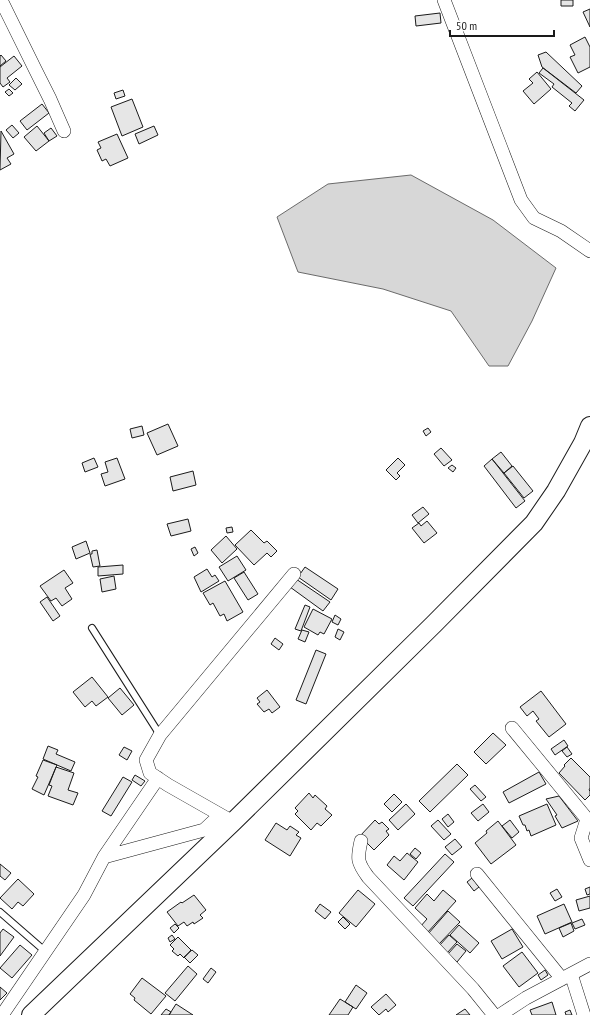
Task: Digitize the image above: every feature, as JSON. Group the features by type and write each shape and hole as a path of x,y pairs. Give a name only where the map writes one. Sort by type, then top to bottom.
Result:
{"street":[{"path":"1,0 64,130"},
{"path":"444,0 521,200 534,218 561,232 590,251"},
{"path":"31,1015 227,819 434,624 534,523 556,491 583,443 590,426"},
{"path":"227,819 150,773 146,760 160,735 294,574"},
{"path":"512,728 587,819 581,838 590,860"},
{"path":"2,1015 84,895 104,857 158,778"},
{"path":"104,857 204,830 227,819"},
{"path":"361,841 357,856 360,866 368,877 473,989 494,1015"},
{"path":"477,874 566,976 584,1015"},
{"path":"500,1015 526,998 590,964"}],"lane":[{"path":"92,628 160,735"},
{"path":"0,912 46,952"}],"shaded area":[{"path":"411,175 493,220 556,268 532,321 508,366 489,366 451,311 383,289 298,272 277,217 328,184"}],"building":[{"path":"561,0 573,0 573,6 561,6"},
{"path":"590,9 590,27 583,12"},
{"path":"440,13 441,23 416,26 415,16"},
{"path":"585,37 590,47 590,67 578,73 570,57 575,55 570,45"},
{"path":"546,52 582,86 576,93 542,67 538,55"},
{"path":"1,55 6,61 0,66 0,56"},
{"path":"14,56 22,66 7,78 10,82 3,87 0,83 0,67"},
{"path":"543,68 584,100 575,111 569,106 572,103 552,87 554,84 539,73"},
{"path":"537,72 551,89 534,104 523,91 533,83 529,79"},
{"path":"16,78 22,84 15,90 9,85"},
{"path":"9,89 13,93 9,96 5,92"},
{"path":"123,90 125,96 116,99 114,93"},
{"path":"132,99 143,127 122,136 111,107"},
{"path":"42,104 49,113 27,130 20,121"},
{"path":"12,125 19,133 13,138 6,130"},
{"path":"37,126 49,141 36,151 24,137"},
{"path":"154,126 158,135 139,144 135,134"},
{"path":"51,128 57,136 49,141 44,133"},
{"path":"1,131 14,154 7,158 11,164 0,170"},
{"path":"117,134 128,158 110,166 106,159 102,161 97,150 101,148 98,142"},
{"path":"168,424 178,446 157,455 147,433"},
{"path":"142,426 144,435 132,438 130,429"},
{"path":"428,428 431,432 426,436 423,431"},
{"path":"441,448 452,460 444,466 434,454"},
{"path":"501,452 512,466 504,473 492,459"},
{"path":"94,458 98,467 85,472 82,463"},
{"path":"117,458 125,479 105,486 101,474 108,472 105,462"},
{"path":"398,458 405,465 397,473 400,476 396,480 386,470"},
{"path":"492,459 525,501 516,508 484,466"},
{"path":"452,465 456,468 453,472 448,468"},
{"path":"513,466 533,491 524,498 504,473"},
{"path":"193,471 196,485 173,491 170,477"},
{"path":"423,507 429,514 418,523 412,515"},
{"path":"188,519 191,531 171,536 167,524"},
{"path":"427,521 437,533 424,543 412,528 419,523 421,526"},
{"path":"232,527 233,532 227,533 226,528"},
{"path":"251,530 264,543 267,541 277,551 271,557 267,553 254,565 235,545"},
{"path":"226,536 237,549 222,563 211,550"},
{"path":"86,541 90,553 76,559 72,547"},
{"path":"195,547 198,553 194,556 191,549"},
{"path":"97,550 100,566 93,567 90,554 92,554 92,551"},
{"path":"237,556 246,570 228,581 219,567"},
{"path":"123,565 123,574 98,576 98,567"},
{"path":"305,567 338,589 331,600 298,577"},
{"path":"207,569 212,577 215,575 219,581 201,592 194,577"},
{"path":"64,570 73,583 65,588 72,599 62,606 56,598 51,601 40,586"},
{"path":"244,572 258,594 248,600 234,578"},
{"path":"114,576 116,589 102,592 100,579"},
{"path":"296,579 330,602 323,611 290,587"},
{"path":"225,581 243,612 227,621 224,614 220,616 213,603 210,605 203,593"},
{"path":"47,597 60,616 53,621 40,602"},
{"path":"305,605 310,607 301,631 295,629"},
{"path":"313,609 332,619 324,634 320,632 318,635 304,627"},
{"path":"335,615 341,619 338,625 332,622"},
{"path":"338,629 344,632 340,640 335,637"},
{"path":"302,630 309,632 305,642 298,639"},
{"path":"275,638 283,644 279,650 271,644"},
{"path":"316,650 326,654 306,704 296,700"},
{"path":"92,677 108,697 96,706 92,701 85,707 73,692"},
{"path":"120,688 134,705 122,715 108,698"},
{"path":"267,690 280,707 272,713 269,709 264,712 257,704 260,702 257,698"},
{"path":"541,691 566,724 549,737 536,721 539,719 533,711 527,716 520,707"},
{"path":"493,733 506,745 486,764 474,752"},
{"path":"564,740 568,746 555,755 551,749"},
{"path":"48,746 58,750 56,754 75,762 71,771 43,759"},
{"path":"124,747 132,751 127,760 119,755"},
{"path":"567,747 572,754 567,757 562,751"},
{"path":"571,758 590,777 590,795 585,800 559,773"},
{"path":"43,760 57,765 44,795 32,789 38,777 36,776"},
{"path":"457,764 468,775 430,812 419,801"},
{"path":"56,767 74,773 68,790 78,793 73,805 48,796 52,786 49,785"},
{"path":"539,772 546,784 509,803 503,792"},
{"path":"135,775 145,781 141,786 132,780"},
{"path":"123,777 132,782 111,816 102,811"},
{"path":"475,785 486,797 481,801 470,789"},
{"path":"309,793 313,798 315,795 327,806 325,809 332,815 321,826 317,823 311,830 295,814 298,811 295,808"},
{"path":"394,794 402,802 392,812 384,804"},
{"path":"559,796 578,821 562,828 555,816 557,815 546,799"},
{"path":"406,804 415,814 398,830 389,820"},
{"path":"483,804 489,812 478,821 471,813"},
{"path":"547,804 556,825 531,836 529,830 527,831 519,816"},
{"path":"448,814 454,822 448,827 442,819"},
{"path":"375,820 379,824 382,822 389,829 386,831 389,835 374,850 360,836"},
{"path":"438,820 451,834 444,840 431,826"},
{"path":"510,820 519,832 512,838 502,826"},
{"path":"498,821 516,845 491,864 475,843"},
{"path":"276,823 287,830 290,826 299,832 296,835 301,838 290,856 265,840"},
{"path":"455,839 462,847 452,855 445,847"},
{"path":"415,848 421,853 416,859 410,854"},
{"path":"407,853 418,862 404,880 387,865 394,856 400,861"},
{"path":"445,854 454,862 413,906 404,898"},
{"path":"0,864 11,873 5,880 0,876"},
{"path":"472,878 479,887 474,891 467,882"},
{"path":"18,879 34,894 23,906 18,902 12,909 0,898"},
{"path":"590,887 590,894 587,895 585,889"},
{"path":"557,889 562,897 555,901 550,893"},
{"path":"358,890 375,904 356,927 339,913"},
{"path":"443,890 456,901 427,933 420,927 427,919 415,908 427,894 434,901"},
{"path":"194,895 206,910 200,915 203,918 194,924 193,922 187,926 184,922 178,926 167,912"},
{"path":"590,896 590,908 579,911 576,900"},
{"path":"320,904 331,912 325,919 315,911"},
{"path":"564,904 572,922 545,934 537,916"},
{"path":"448,911 460,922 439,944 428,934"},
{"path":"343,917 350,924 345,929 338,922"},
{"path":"582,919 585,925 575,929 572,923"},
{"path":"571,923 574,931 563,937 559,928"},
{"path":"175,924 179,928 174,933 170,928"},
{"path":"459,925 479,943 470,953 450,935"},
{"path":"3,929 14,937 0,956 0,933"},
{"path":"512,929 523,947 502,959 491,941"},
{"path":"172,935 175,939 170,942 168,938"},
{"path":"449,935 457,942 447,953 439,946"},
{"path":"178,937 191,950 184,958 180,954 178,956 172,951 174,949 170,945"},
{"path":"457,944 466,951 457,962 448,954"},
{"path":"20,945 32,955 12,978 0,968"},
{"path":"192,950 198,955 190,963 184,957"},
{"path":"522,952 538,973 519,987 503,966"},
{"path":"188,966 197,974 175,1001 165,993"},
{"path":"211,968 216,972 208,983 203,979"},
{"path":"545,970 548,975 541,980 538,975"},
{"path":"142,978 166,996 151,1014 134,1000 135,998 130,994"},
{"path":"356,985 367,993 356,1009 345,1002"},
{"path":"0,987 7,993 0,1000"},
{"path":"386,994 396,1005 388,1012 386,1009 379,1015 371,1007"},
{"path":"340,999 353,1007 348,1015 329,1015"},
{"path":"552,1002 556,1015 532,1015 530,1010"},
{"path":"176,1004 193,1015 169,1015"},
{"path":"166,1009 171,1012 169,1015 161,1015"},
{"path":"465,1009 470,1015 456,1015"},
{"path":"570,1010 572,1015 566,1015 565,1012"}]}
